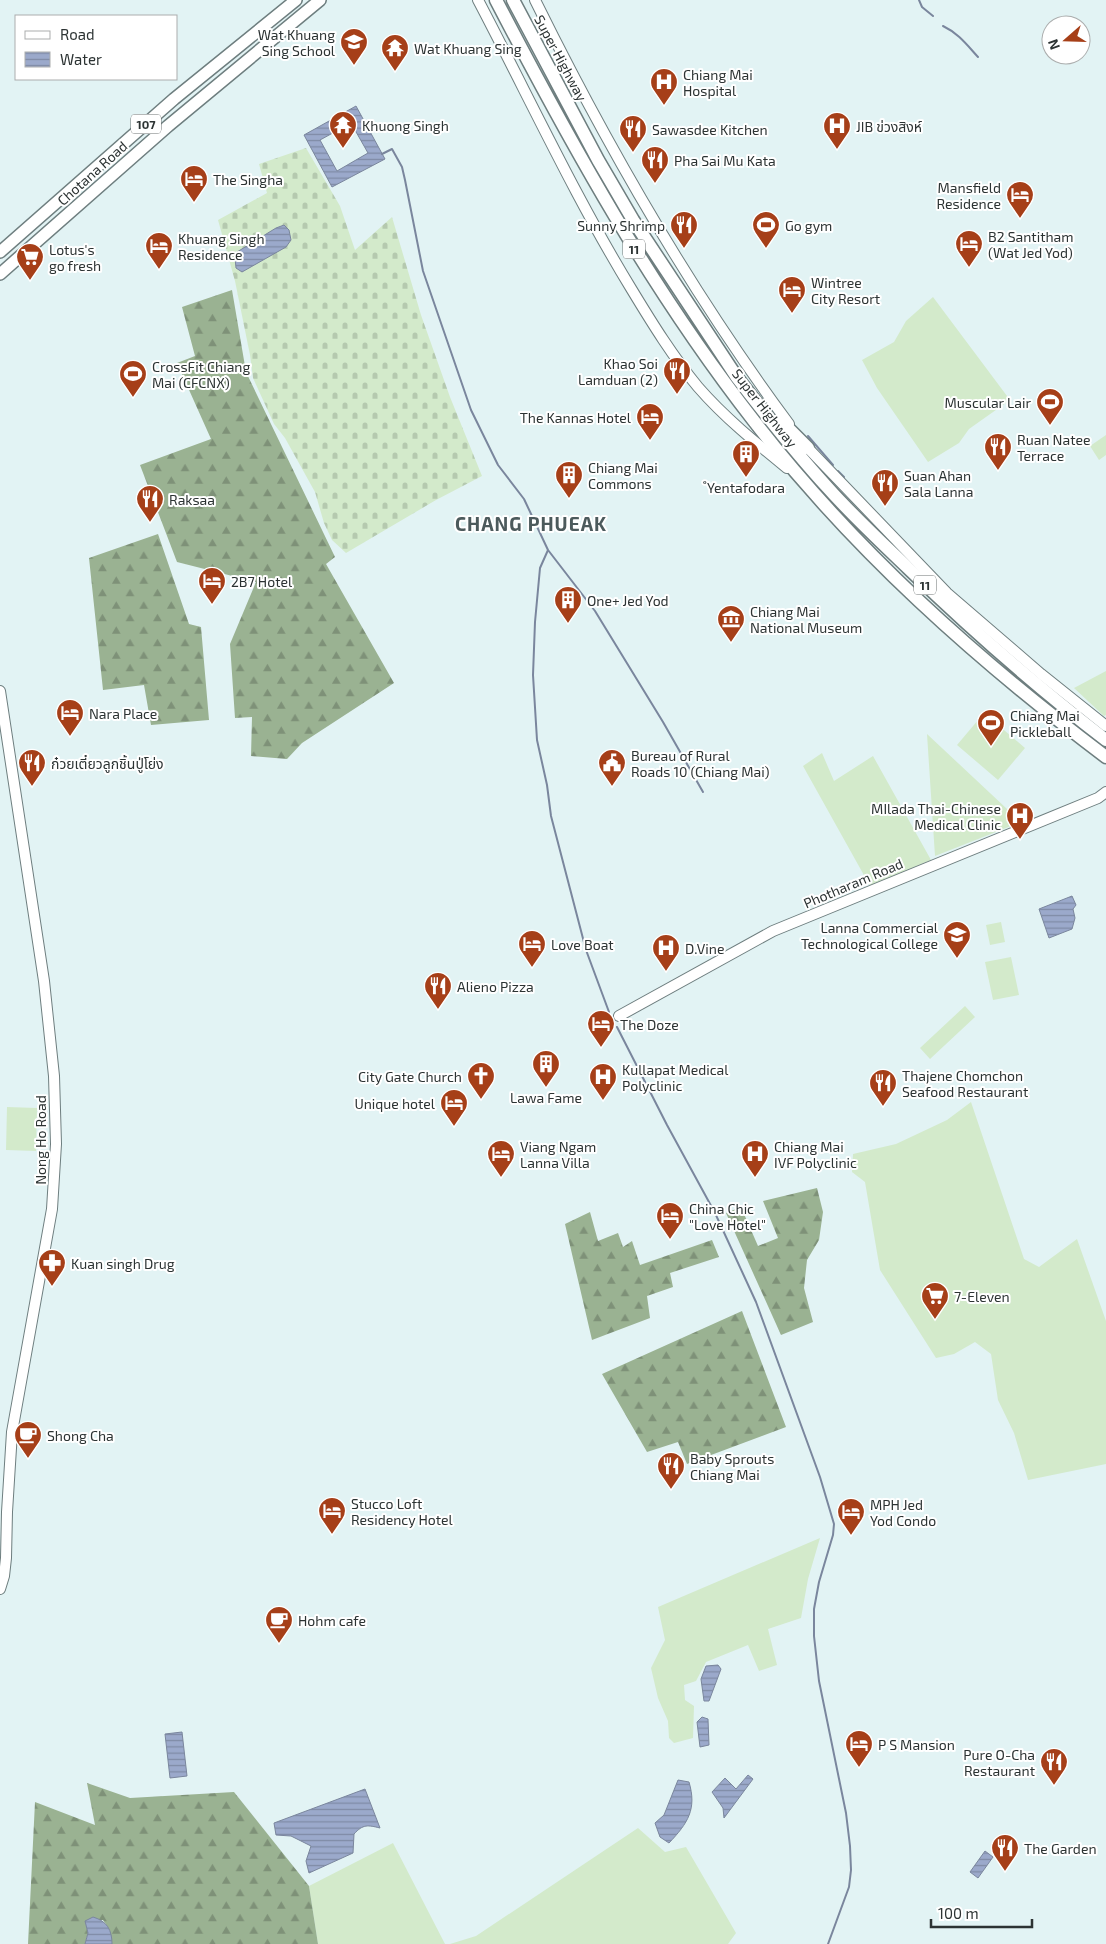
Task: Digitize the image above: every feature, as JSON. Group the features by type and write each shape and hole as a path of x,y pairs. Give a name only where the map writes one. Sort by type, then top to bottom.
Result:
{"highway":[{"name":"Super Highway","path":"496,0 555,113 628,240 711,363 754,421 802,479 872,556 953,633 1016,686 1106,757"},
{"name":"Super Highway","path":"514,0 598,160 633,220 736,376 829,489 869,531 957,615 1052,697 1106,740"},
{"path":"736,376 808,448"},
{"path":"1041,674 1052,697"}],"main road":[{"name":"Chotana Road","path":"0,252 174,99 296,0"},
{"name":"Chotana Road","path":"0,274 210,90 320,0"},
{"path":"478,0 596,228 646,312 685,370 710,400 763,448 802,479"},
{"path":"535,0 565,62 603,132 677,257 740,355 808,448 947,593 1041,674 1106,726"},
{"name":"Nong Ho Road","path":"0,691 44,980 54,1076 56,1144 52,1209 12,1432 6,1512 6,1558 0,1589"},
{"name":"Photharam Road","path":"619,1016 773,931 1098,798 1106,792"}],"green space":[{"path":"306,148 340,206 355,250 392,217 421,315 450,397 482,476 436,500 346,553 332,540 324,523 315,492 285,438 274,424 253,378 235,281 218,220 267,193 259,164"},
{"path":"232,290 246,372 335,557 326,564 394,683 302,743 287,759 251,756 252,717 235,718 230,644 256,582 177,562 140,465 211,439 177,363 195,356 182,307"},
{"path":"933,297 1010,400 969,429 959,443 928,462 877,388 862,360 894,342 906,321"},
{"path":"1106,435 1106,455 1099,460 1090,446"},
{"path":"158,534 189,624 201,627 209,720 151,725 144,685 103,690 89,558"},
{"path":"1106,671 1106,715 1104,716 1074,688"},
{"name":"Chiang Mai Pickleball","path":"984,713 1025,748 998,780 957,745"},
{"path":"927,734 1021,822 935,856"},
{"path":"822,753 834,781 873,756 931,860 870,886 803,766"},
{"path":"1001,922 1005,942 990,945 986,925"},
{"path":"1011,957 1019,995 993,1000 985,962"},
{"path":"965,1006 975,1017 930,1059 920,1048"},
{"path":"971,1102 1024,1259 1039,1267 1077,1239 1106,1321 1106,1464 1028,1480 1014,1433 998,1400 991,1354 975,1342 954,1354 936,1358 880,1270 865,1182 852,1172 853,1154 896,1144 947,1120"},
{"path":"7,1107 37,1108 36,1151 6,1150"},
{"path":"817,1188 823,1212 819,1240 807,1260 804,1288 813,1322 781,1335 726,1213 741,1207 758,1246 778,1238 763,1201"},
{"path":"590,1212 598,1241 618,1233 623,1247 632,1241 640,1265 712,1240 719,1257 670,1273 673,1287 647,1296 650,1318 592,1340 565,1224"},
{"path":"742,1311 786,1427 687,1464 678,1442 647,1452 602,1374"},
{"path":"820,1538 808,1579 801,1618 768,1629 777,1665 759,1671 748,1645 706,1662 696,1681 684,1685 685,1700 694,1706 693,1738 674,1743 669,1738 668,1721 658,1698 651,1668 665,1640 658,1607"},
{"path":"87,1783 130,1798 234,1792 309,1886 318,1944 112,1944 109,1929 103,1920 86,1921 88,1933 85,1944 28,1944 35,1802 95,1825"},
{"path":"638,1828 665,1852 686,1847 736,1933 728,1944 450,1944 476,1936"},
{"path":"393,1843 445,1944 318,1944 309,1886"}],"water":[{"path":"356,106 385,159 332,187 304,135","holes":["351,123 368,153 337,171 320,140"]},
{"path":"284,225 289,230 291,240 286,247 242,272 236,268 235,258 237,252"},
{"path":"1072,896 1076,905 1073,909 1075,918 1072,929 1049,938 1039,909"},
{"path":"718,1665 721,1669 709,1701 704,1701 701,1679 706,1666"},
{"path":"702,1717 708,1719 709,1745 700,1747 697,1722"},
{"path":"182,1732 187,1776 170,1778 165,1734"},
{"path":"748,1775 753,1779 724,1818 723,1808 712,1792 725,1778 736,1789"},
{"path":"678,1780 689,1782 692,1800 691,1808 686,1822 669,1843 660,1837 655,1823 664,1815"},
{"path":"365,1789 380,1828 369,1826 360,1828 354,1834 353,1853 309,1873 306,1861 311,1846 291,1836 276,1835 274,1823"},
{"path":"985,1851 993,1857 978,1878 970,1872"},
{"path":"93,1917 102,1921 108,1927 112,1944 85,1944 88,1933 85,1921"}],"waterway":[{"path":"919,0 922,7 933,16"},
{"path":"943,26 958,36 978,57"},
{"path":"382,154 392,149 402,167 423,271 471,410 498,465 524,499 548,550 595,611 663,722 703,792"},
{"path":"808,436 833,465"},
{"path":"838,471 844,477"},
{"path":"548,550 540,568 535,622 533,675 537,740 547,785 551,816 586,950 609,1012"},
{"path":"617,1027 715,1213 756,1302 820,1477 834,1524 833,1535 819,1582 814,1609 814,1636 819,1681 846,1813 851,1870 849,1887 828,1944"}],"place":[{"name":"Wat Khuang Sing School","path":"354,66"},
{"name":"Wat Khuang Sing","path":"395,72"},
{"name":"Chiang Mai Hospital","path":"664,106"},
{"name":"Khuong Singh","path":"343,149"},
{"name":"JIB ข่วงสิงห์","path":"837,150"},
{"name":"Sawasdee Kitchen","path":"633,153"},
{"name":"Pha Sai Mu Kata","path":"655,184"},
{"name":"The Singha","path":"194,203"},
{"name":"Mansfield Residence","path":"1020,219"},
{"name":"Sunny Shrimp","path":"684,249"},
{"name":"Go gym","path":"766,249"},
{"name":"B2 Santitham (Wat Jed Yod)","path":"969,268"},
{"name":"Khuang Singh Residence","path":"159,270"},
{"name":"Lotus's go fresh","path":"30,281"},
{"name":"Wintree City Resort","path":"792,314"},
{"name":"Khao Soi Lamduan (2)","path":"677,395"},
{"name":"CrossFit Chiang Mai (CFCNX)","path":"133,398"},
{"name":"Muscular Lair","path":"1050,426"},
{"name":"The Kannas Hotel","path":"650,441"},
{"name":"Ruan Natee Terrace","path":"998,471"},
{"name":"ํYentafodara","path":"746,478"},
{"name":"Chiang Mai Commons","path":"569,499"},
{"name":"Suan Ahan Sala Lanna","path":"885,507"},
{"name":"Raksaa","path":"150,523"},
{"name":"2B7 Hotel","path":"212,605"},
{"name":"One+ Jed Yod","path":"568,624"},
{"name":"Chiang Mai National Museum","path":"731,643"},
{"name":"Nara Place","path":"70,737"},
{"name":"Chiang Mai Pickleball","path":"991,747"},
{"name":"ก๋วยเตี๋ยวลูกชิ้นปู่โย่ง","path":"32,787"},
{"name":"Bureau of Rural Roads 10 (Chiang Mai)","path":"612,787"},
{"name":"MIlada Thai-Chinese Medical Clinic","path":"1020,840"},
{"name":"Lanna Commercial Technological College","path":"957,959"},
{"name":"Love Boat","path":"532,968"},
{"name":"D.Vine","path":"666,972"},
{"name":"Alieno Pizza","path":"438,1010"},
{"name":"The Doze","path":"601,1048"},
{"name":"Lawa Fame","path":"546,1088"},
{"name":"City Gate Church","path":"481,1100"},
{"name":"Kullapat Medical Polyclinic","path":"603,1101"},
{"name":"Thajene Chomchon Seafood Restaurant","path":"883,1107"},
{"name":"Unique hotel","path":"454,1127"},
{"name":"Viang Ngam Lanna Villa","path":"501,1178"},
{"name":"Chiang Mai IVF Polyclinic","path":"755,1178"},
{"name":"China Chic \"Love Hotel\"","path":"670,1240"},
{"name":"Kuan singh Drug","path":"52,1287"},
{"name":"7-Eleven","path":"935,1320"},
{"name":"Shong Cha","path":"28,1459"},
{"name":"Baby Sprouts Chiang Mai","path":"671,1490"},
{"name":"Stucco Loft Residency Hotel","path":"332,1535"},
{"name":"MPH Jed Yod Condo","path":"851,1536"},
{"name":"Hohm cafe","path":"279,1644"},
{"name":"P S Mansion","path":"859,1768"},
{"name":"Pure O-Cha Restaurant","path":"1054,1786"},
{"name":"The Garden","path":"1005,1872"}],"district":[{"name":"CHANG PHUEAK","path":"531,523"}]}
